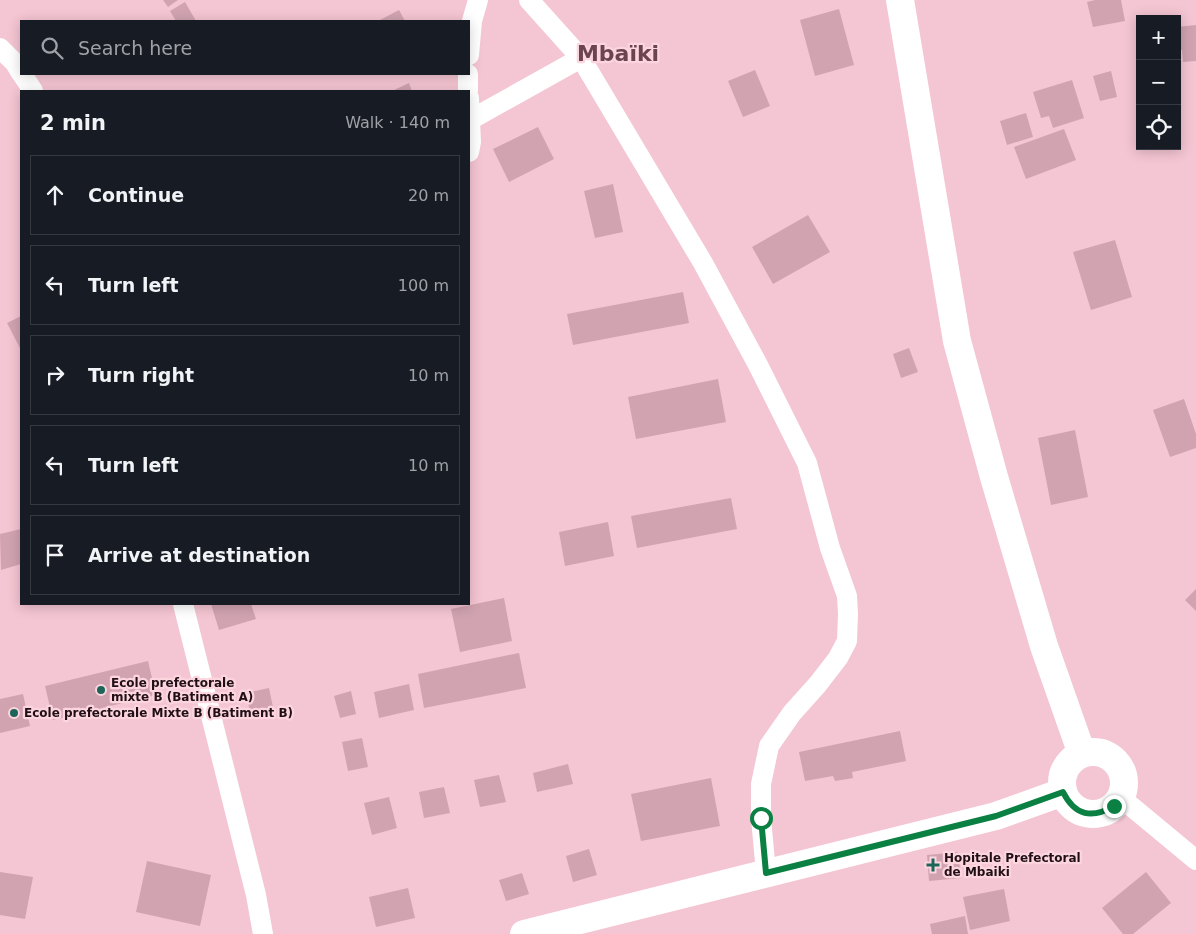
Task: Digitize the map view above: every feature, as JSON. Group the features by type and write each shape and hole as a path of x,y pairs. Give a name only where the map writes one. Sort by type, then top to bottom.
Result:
{"main road":[{"path":"900,0 957,341 994,477 1041,636 1082,754"},
{"path":"1092,752 1103,754 1115,763 1123,777 1120,797 1114,806 1105,811 1095,814 1084,813 1068,802 1063,792 1063,774 1067,766 1073,759 1082,754 1092,752"},
{"path":"524,934 996,816 1063,792"}],"street":[{"path":"470,43 472,21 478,0"},
{"path":"529,0 581,58 703,263 790,427 807,463 830,548 847,596 847,641 838,658 792,713 769,746 761,784 761,818 766,873"},
{"path":"0,48 20,70"},
{"path":"470,147 470,120 581,58"},
{"path":"23,75 32,90"},
{"path":"468,75 468,90"},
{"path":"183,605 256,895 263,934"},
{"path":"1120,797 1196,860"}],"building":[{"path":"163,0 178,0 168,7"},
{"path":"1095,0 1121,0 1125,21 1093,27 1087,2"},
{"path":"185,2 195,20 175,20 170,11"},
{"path":"839,9 854,65 815,76 800,20"},
{"path":"399,10 404,20 380,20"},
{"path":"1196,25 1196,61 1183,62 1181,27"},
{"path":"755,70 770,106 743,117 728,81"},
{"path":"1111,71 1117,97 1100,101 1093,76"},
{"path":"1072,80 1084,118 1053,128 1049,116 1041,118 1033,92"},
{"path":"409,83 412,90 394,90"},
{"path":"1026,113 1033,137 1007,145 1000,121"},
{"path":"538,127 554,159 509,182 493,149"},
{"path":"1064,129 1076,160 1026,179 1014,147"},
{"path":"613,184 623,232 595,238 584,191"},
{"path":"808,215 830,252 773,284 752,247"},
{"path":"1115,240 1132,297 1091,310 1073,252"},
{"path":"683,292 689,323 573,345 567,314"},
{"path":"20,316 20,348 7,323"},
{"path":"909,348 918,372 901,378 893,354"},
{"path":"718,379 726,422 636,439 628,397"},
{"path":"1184,399 1196,434 1196,448 1170,457 1153,410"},
{"path":"1075,430 1088,497 1051,505 1038,438"},
{"path":"731,498 737,529 637,548 631,516"},
{"path":"608,522 614,556 565,566 559,532"},
{"path":"20,529 20,564 1,570 0,534"},
{"path":"1196,589 1196,611 1185,600"},
{"path":"504,598 512,641 460,652 451,609"},
{"path":"211,605 251,605 256,619 219,630"},
{"path":"519,653 526,688 424,708 418,674"},
{"name":"Ecole prefectorale mixte B (Batiment A)","path":"148,661 156,695 53,720 45,686"},
{"path":"409,684 414,710 379,718 374,692"},
{"path":"269,688 274,712 251,717 246,693"},
{"path":"351,691 356,714 340,718 334,696"},
{"name":"Ecole prefectorale Mixte B (Batiment B)","path":"23,694 30,726 0,733 0,699"},
{"path":"900,731 906,761 852,772 853,778 835,781 833,776 805,781 799,752"},
{"path":"362,738 368,767 348,771 342,742"},
{"path":"568,764 573,784 537,792 533,773"},
{"path":"499,775 506,802 480,807 474,780"},
{"path":"711,778 720,826 641,841 631,794"},
{"path":"444,787 450,813 424,818 419,792"},
{"path":"389,797 397,828 372,835 364,803"},
{"path":"589,849 597,875 573,882 566,856"},
{"path":"958,852 961,878 929,881 927,855"},
{"path":"147,861 211,875 200,926 136,912"},
{"path":"0,872 33,877 25,919 0,915"},
{"path":"1146,872 1171,903 1133,934 1123,934 1102,908"},
{"path":"522,873 529,894 506,901 499,880"},
{"path":"408,888 415,918 376,927 369,897"},
{"path":"1004,889 1010,921 970,930 963,897"},
{"path":"965,916 968,934 932,934 930,924"}],"place":[{"name":"Ecole prefectorale mixte B (Batiment A)","path":"101,690"},
{"name":"Ecole prefectorale Mixte B (Batiment B)","path":"14,713"},
{"name":"Hopitale Prefectoral de Mbaiki","path":"933,865"}],"district":[{"name":"Mbaïki","path":"618,53"}],"route":[{"path":"761,818 766,873 996,816 1063,792 1068,802 1084,813 1095,814 1114,806"}]}
